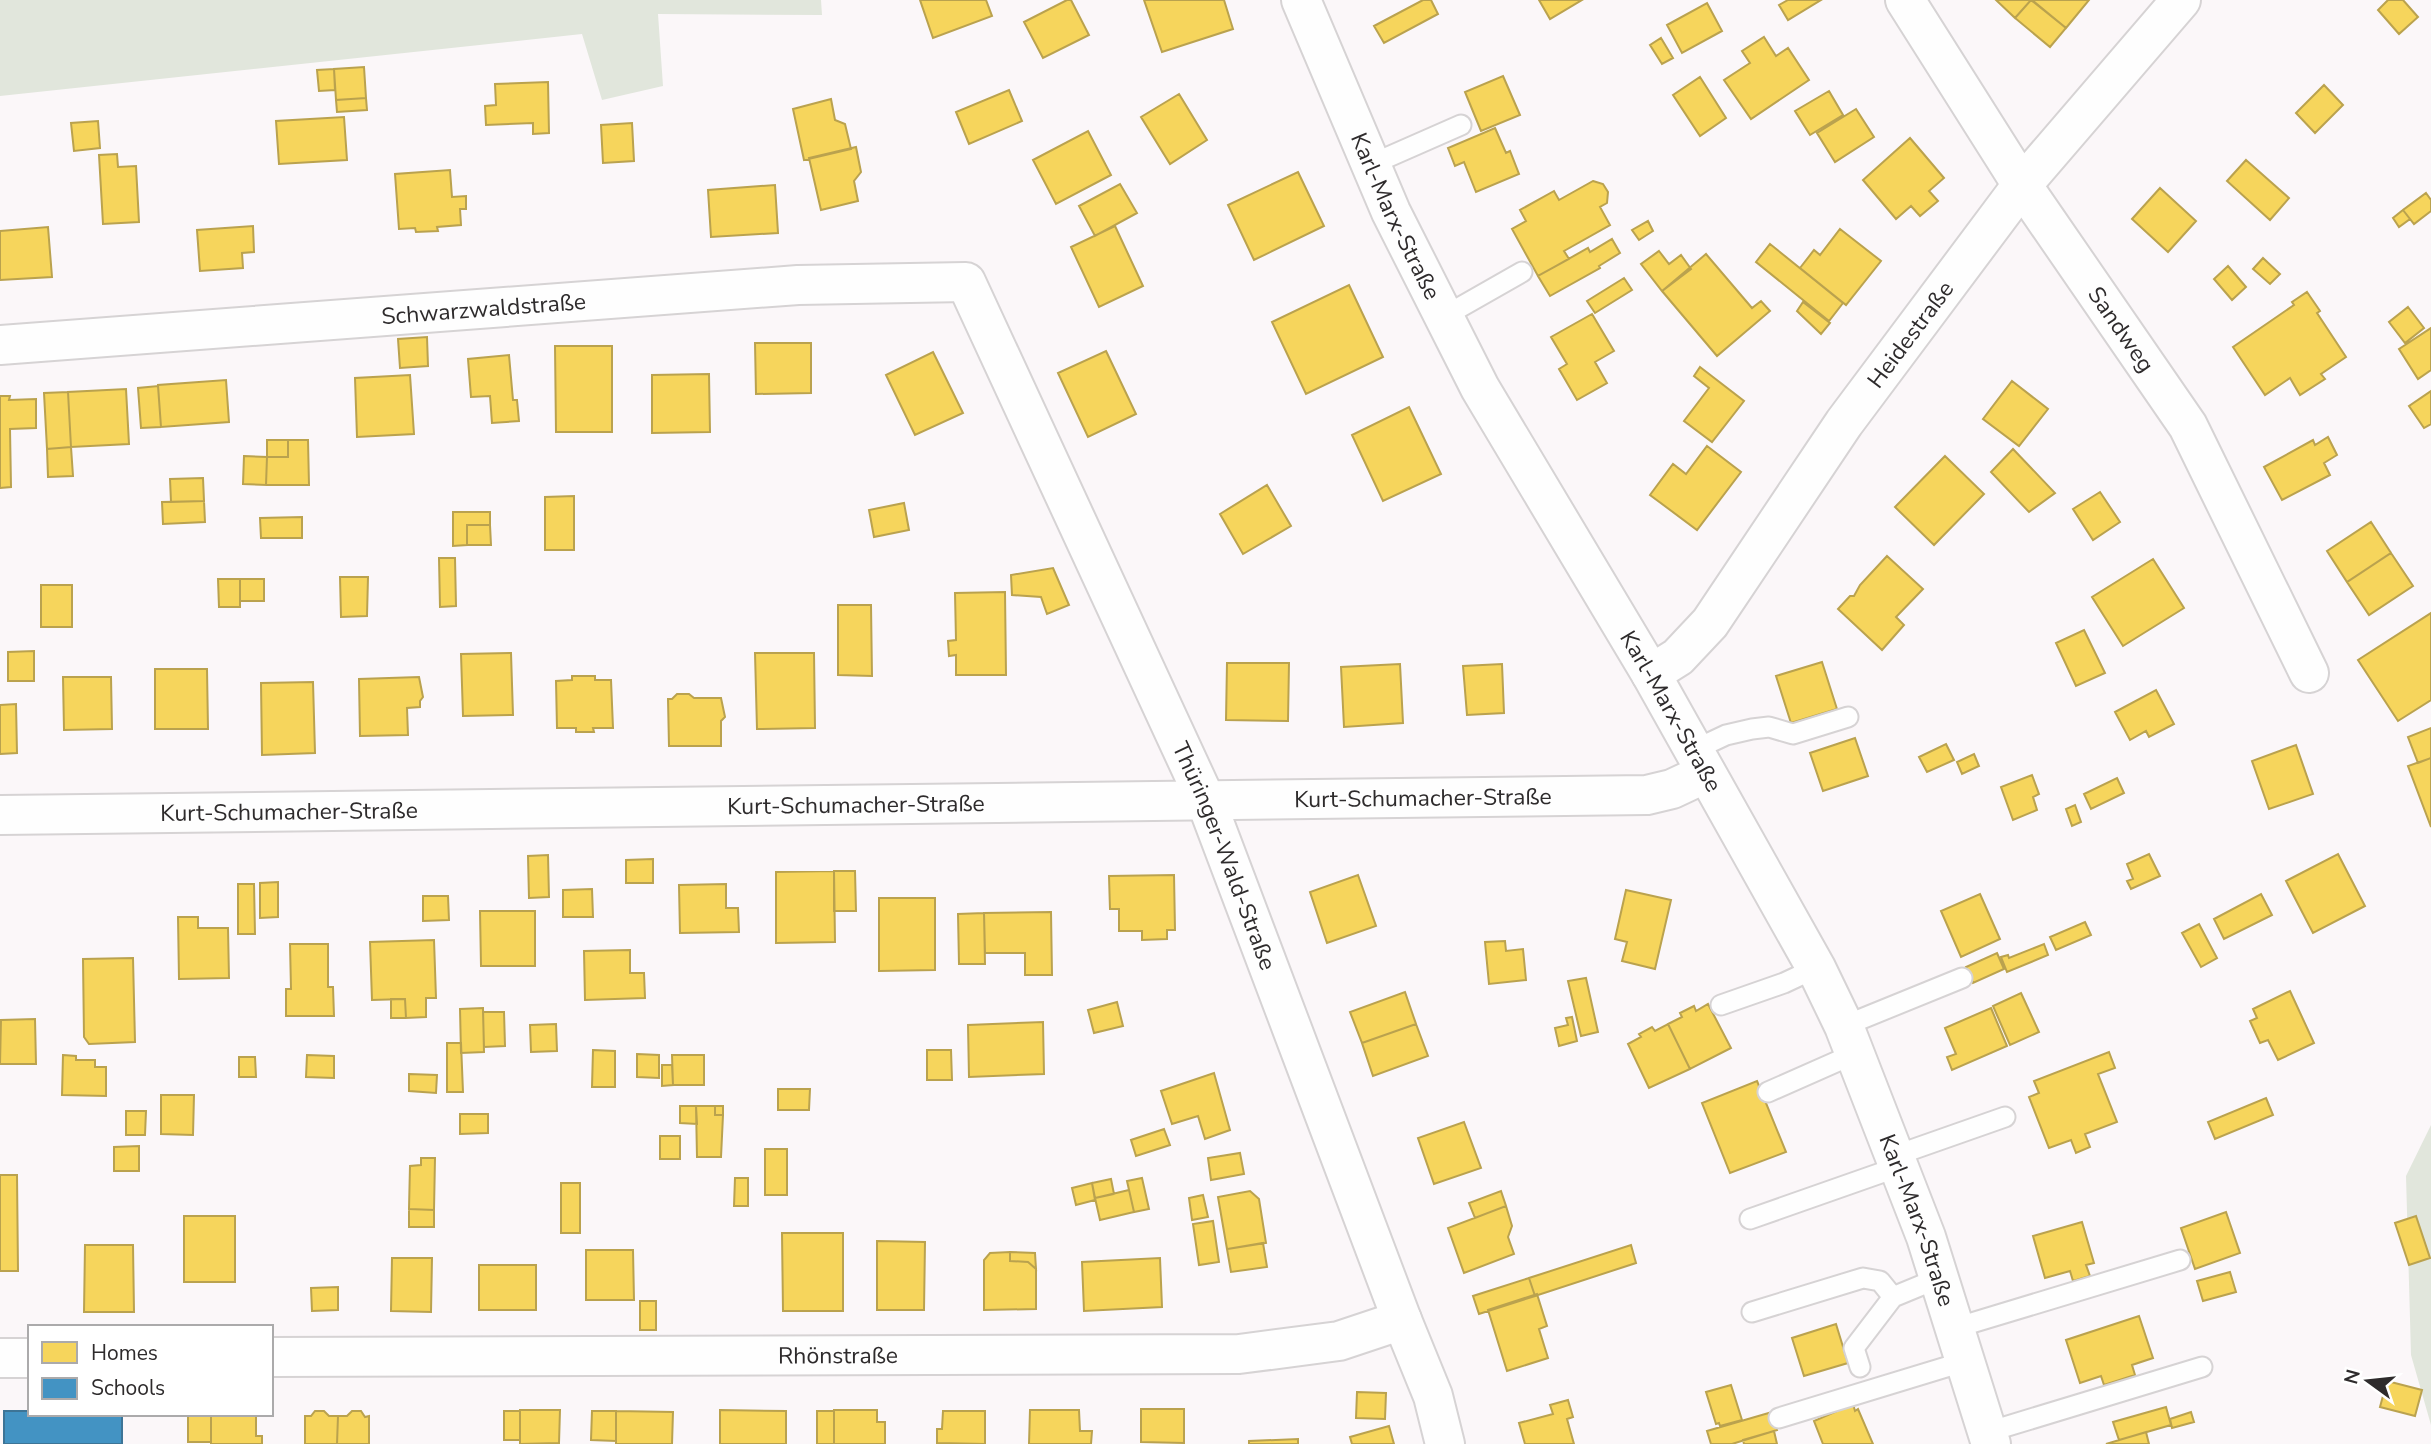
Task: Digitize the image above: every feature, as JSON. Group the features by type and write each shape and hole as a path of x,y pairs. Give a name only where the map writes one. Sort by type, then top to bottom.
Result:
{"street":[{"name":"Karl-Marx-Straße","path":"1301,0 1391,212 1480,388 1651,674 1816,968 1849,1040 1939,1278 1990,1438"},
{"name":"Sandweg","path":"1905,0 2022,185 2188,426 2309,673"},
{"name":"Heidestraße","path":"1651,674 1678,657 1710,623 1844,423 2022,185 2181,0"},
{"name":"Schwarzwaldstraße","path":"0,345 798,285 966,282"},
{"name":"Thüringer-Wald-Straße","path":"966,282 1206,801 1433,1396 1445,1444"},
{"name":"Kurt-Schumacher-Straße","path":"0,815 1647,795 1672,789 1700,761"},
{"name":"Rhönstraße","path":"273,1357 1239,1354 1339,1341 1402,1320"},
{"path":"0,1358 28,1358"}],"lane":[{"path":"1370,165 1461,125"},
{"path":"1443,317 1522,272"},
{"path":"1700,761 1726,735 1769,727 1793,734 1848,717"},
{"path":"1721,1006 1816,968"},
{"path":"1768,1093 1849,1040 1962,978"},
{"path":"1750,1219 2005,1117"},
{"path":"1779,1418 1960,1344 2180,1260"},
{"path":"1752,1312 1863,1278 1880,1281 1893,1297"},
{"path":"1860,1367 1854,1348 1893,1297 1939,1278"},
{"path":"1990,1438 2202,1367"}],"shaded area":[{"path":"0,0 821,0 822,15 658,14 663,86 602,100 582,34 0,96"},
{"path":"2431,1125 2431,1425 2411,1355 2406,1176"}],"building: Homes":[{"path":"920,0 986,0 992,16 933,38"},
{"path":"1071,0 1089,35 1043,58 1024,22"},
{"path":"1144,0 1224,0 1233,29 1162,52"},
{"path":"1423,0 1431,0 1438,14 1384,43 1374,26"},
{"path":"1539,0 1582,0 1550,19"},
{"path":"1788,0 1821,0 1788,20 1779,5"},
{"path":"1996,0 2031,0 2015,18"},
{"path":"2031,0 2066,28 2050,47 2015,18"},
{"path":"2032,0 2089,0 2066,28"},
{"path":"2388,0 2403,0 2418,17 2399,34 2378,10"},
{"path":"1707,3 1722,31 1682,53 1667,25"},
{"path":"1764,37 1776,56 1788,48 1809,80 1751,119 1724,80 1750,63 1742,51"},
{"path":"1661,38 1673,58 1662,64 1650,45"},
{"path":"364,67 366,98 336,100 334,69"},
{"path":"334,69 335,90 319,91 317,70"},
{"path":"1503,76 1520,115 1481,131 1465,92"},
{"path":"1700,77 1726,118 1700,136 1673,95"},
{"path":"548,82 549,133 533,134 533,123 486,125 485,106 496,105 495,84"},
{"path":"2324,85 2343,105 2315,133 2296,113"},
{"path":"1009,90 1022,121 969,144 956,112"},
{"path":"1829,91 1843,115 1810,135 1795,111"},
{"path":"1179,94 1207,140 1170,164 1141,117"},
{"path":"366,98 367,110 337,112 336,100"},
{"path":"831,99 835,120 845,124 851,149 804,160 793,109"},
{"path":"1856,109 1874,137 1835,162 1817,133"},
{"path":"344,117 347,160 279,164 276,121"},
{"path":"98,121 100,148 74,151 71,123"},
{"path":"632,123 634,161 603,163 601,125"},
{"path":"1495,128 1506,153 1510,151 1519,174 1476,192 1464,162 1455,166 1448,148"},
{"path":"1088,131 1111,175 1056,204 1033,160"},
{"path":"1910,138 1944,178 1929,191 1938,201 1920,216 1911,206 1896,219 1863,180"},
{"path":"856,147 861,172 854,181 858,201 821,210 809,158"},
{"path":"117,154 118,167 136,166 139,222 103,224 99,155"},
{"path":"2246,160 2289,198 2270,220 2227,181"},
{"path":"450,170 452,197 466,196 466,209 460,209 461,225 437,227 438,231 416,232 415,228 399,229 395,174"},
{"path":"1298,172 1324,226 1254,260 1228,205"},
{"path":"1593,181 1603,184 1608,192 1607,203 1600,207 1610,225 1564,251 1569,259 1538,276 1512,229 1526,221 1520,210 1554,191 1559,200"},
{"path":"1120,184 1137,213 1095,236 1079,206"},
{"path":"775,185 778,233 711,237 708,190"},
{"path":"2160,188 2196,221 2168,252 2132,219"},
{"path":"2426,193 2431,200 2431,211 2414,224 2403,210"},
{"path":"2403,210 2410,219 2399,227 2393,218"},
{"path":"1648,221 1653,231 1639,240 1632,230"},
{"path":"253,226 254,252 242,253 243,268 200,271 197,230"},
{"path":"1115,226 1143,286 1099,307 1071,247"},
{"path":"48,227 52,277 0,280 0,231"},
{"path":"1840,229 1881,261 1846,305 1800,268 1814,250 1820,255"},
{"path":"1612,239 1620,253 1599,266 1600,268 1550,296 1538,276 1588,248 1590,252"},
{"path":"1770,244 1843,303 1829,321 1756,262"},
{"path":"1659,251 1669,264 1681,255 1691,269 1662,291 1641,264"},
{"path":"1706,254 1752,308 1761,301 1770,311 1717,356 1662,291"},
{"path":"2263,258 2280,274 2270,284 2253,269"},
{"path":"2228,266 2246,287 2232,300 2214,279"},
{"path":"1624,278 1632,290 1595,313 1587,301"},
{"path":"1349,285 1383,357 1306,394 1272,322"},
{"path":"2307,292 2320,311 2317,313 2346,357 2321,374 2325,379 2300,395 2290,378 2265,395 2233,347 2294,305 2292,302"},
{"path":"1803,302 1830,323 1821,334 1797,311"},
{"path":"2408,307 2424,328 2405,343 2389,322"},
{"path":"1592,314 1614,351 1595,362 1607,383 1577,400 1559,369 1567,364 1551,337"},
{"path":"2431,328 2431,370 2418,379 2399,349"},
{"path":"427,337 428,366 400,368 398,339"},
{"path":"755,343 811,343 811,393 756,394"},
{"path":"555,346 612,346 612,432 556,432"},
{"path":"1106,351 1136,414 1088,437 1058,373"},
{"path":"933,352 963,413 915,435 886,375"},
{"path":"509,355 513,400 517,400 519,421 492,423 490,396 471,397 468,359"},
{"path":"1700,367 1744,401 1712,442 1684,421 1709,388 1694,376"},
{"path":"709,374 710,432 652,433 652,375"},
{"path":"410,375 414,434 357,437 355,378"},
{"path":"226,380 229,422 161,427 158,385"},
{"path":"2012,381 2048,409 2019,446 1983,419"},
{"path":"158,386 161,427 141,428 138,388"},
{"path":"126,389 129,444 71,447 68,392"},
{"path":"2431,391 2431,424 2424,428 2409,406"},
{"path":"68,392 71,447 47,449 44,393"},
{"path":"0,396 10,396 9,400 36,399 36,428 10,429 11,487 0,488"},
{"path":"1409,407 1441,474 1383,501 1352,435"},
{"path":"2328,437 2337,455 2324,463 2330,475 2282,500 2264,467 2313,440 2315,445"},
{"path":"267,440 288,440 288,457 267,457"},
{"path":"288,440 308,440 309,485 266,485 267,457 288,457"},
{"path":"1707,446 1741,472 1697,530 1650,495 1673,464 1686,474"},
{"path":"71,447 73,476 48,477 47,449"},
{"path":"2013,449 2055,493 2029,512 1991,472"},
{"path":"244,456 267,457 266,485 243,484"},
{"path":"1945,456 1984,494 1934,545 1895,507"},
{"path":"203,478 204,501 171,502 170,479"},
{"path":"1267,485 1291,526 1243,554 1220,514"},
{"path":"2100,492 2120,522 2093,540 2073,509"},
{"path":"574,496 574,550 545,550 545,497"},
{"path":"204,501 205,522 163,524 162,502"},
{"path":"904,503 909,530 874,537 869,510"},
{"path":"453,512 490,512 490,525 467,525 467,545 453,546"},
{"path":"302,517 302,538 261,538 260,518"},
{"path":"2371,522 2391,553 2347,582 2327,551"},
{"path":"467,525 490,525 491,545 467,545"},
{"path":"2391,553 2413,586 2369,615 2347,582"},
{"path":"1887,556 1923,589 1896,617 1904,625 1882,650 1838,609 1850,596 1854,596 1860,585"},
{"path":"439,558 455,558 456,606 440,607"},
{"path":"2153,559 2184,608 2123,646 2092,597"},
{"path":"1053,568 1069,605 1047,614 1041,597 1012,595 1011,575"},
{"path":"340,577 368,577 367,616 341,617"},
{"path":"218,579 240,579 240,607 219,607"},
{"path":"240,579 264,579 264,601 240,601"},
{"path":"41,585 72,585 72,627 41,627"},
{"path":"1005,592 1006,675 956,675 956,655 949,656 948,641 956,640 955,593"},
{"path":"838,605 871,605 872,676 838,675"},
{"path":"2431,613 2431,700 2398,721 2358,660"},
{"path":"2084,630 2105,673 2076,686 2056,643"},
{"path":"34,651 34,681 8,681 8,652"},
{"path":"511,653 513,715 463,716 461,654"},
{"path":"755,653 814,653 815,728 757,729"},
{"path":"1822,662 1837,709 1791,723 1776,676"},
{"path":"1227,663 1289,663 1288,721 1226,720"},
{"path":"1400,664 1403,723 1344,727 1341,667"},
{"path":"1502,664 1504,713 1467,715 1463,666"},
{"path":"155,669 207,669 208,729 155,729"},
{"path":"572,676 595,676 595,680 611,680 613,728 593,728 594,732 576,732 576,728 557,728 556,681 572,680"},
{"path":"63,677 111,677 112,729 64,730"},
{"path":"419,677 423,697 420,707 407,708 408,735 360,736 359,679"},
{"path":"313,682 315,753 262,755 261,683"},
{"path":"2156,690 2174,724 2149,737 2146,731 2130,740 2115,712"},
{"path":"677,694 689,694 694,698 721,698 725,717 721,721 721,746 669,746 668,699"},
{"path":"16,704 17,753 0,754 0,705"},
{"path":"2431,728 2431,758 2418,763 2408,737"},
{"path":"1855,738 1868,776 1823,791 1810,753"},
{"path":"1946,744 1954,760 1927,772 1919,757"},
{"path":"2296,745 2313,794 2269,809 2252,761"},
{"path":"1974,754 1979,766 1962,774 1957,762"},
{"path":"2431,758 2431,827 2408,766"},
{"path":"2032,775 2039,794 2033,797 2037,810 2013,820 2001,787"},
{"path":"2117,778 2124,793 2091,809 2084,794"},
{"path":"2075,805 2081,822 2072,826 2066,809"},
{"path":"2149,854 2160,876 2131,889 2127,881 2133,879 2127,864"},
{"path":"2338,854 2365,906 2313,933 2286,881"},
{"path":"548,855 549,897 529,898 528,856"},
{"path":"653,859 653,883 626,883 626,860"},
{"path":"834,871 835,942 776,943 776,872"},
{"path":"834,871 855,871 856,911 834,911"},
{"path":"1174,875 1175,930 1167,930 1167,939 1142,940 1142,931 1119,931 1119,909 1110,909 1109,876"},
{"path":"1358,875 1376,926 1327,943 1310,892"},
{"path":"278,882 278,917 260,918 260,883"},
{"path":"238,884 254,884 255,934 238,934"},
{"path":"726,884 726,908 738,908 739,932 680,933 679,885"},
{"path":"592,889 593,917 563,917 563,890"},
{"path":"1626,890 1671,900 1655,969 1622,961 1627,942 1615,939"},
{"path":"1980,894 2000,939 1961,957 1941,911"},
{"path":"2261,894 2272,915 2224,939 2214,919"},
{"path":"423,896 448,896 449,920 423,921"},
{"path":"879,898 935,898 935,970 879,971"},
{"path":"480,911 535,911 535,966 481,966"},
{"path":"1051,912 1052,975 1025,975 1025,953 985,953 984,913"},
{"path":"984,913 985,964 959,964 958,914"},
{"path":"178,917 198,917 198,928 228,928 229,978 179,979"},
{"path":"2085,922 2091,935 2056,950 2050,937"},
{"path":"2199,924 2217,958 2201,967 2182,933"},
{"path":"434,940 436,998 426,998 426,1017 406,1018 405,999 372,1000 370,942"},
{"path":"1505,941 1506,951 1523,949 1526,980 1489,984 1485,942"},
{"path":"290,944 328,944 328,987 333,987 334,1016 286,1016 286,989 291,989"},
{"path":"2044,944 2048,955 2007,972 2001,957 2008,955 2009,958"},
{"path":"630,950 630,973 644,973 645,998 585,1000 584,951"},
{"path":"1997,953 2004,969 1973,983 1966,967"},
{"path":"133,958 135,1042 89,1044 84,1037 83,959"},
{"path":"1586,978 1598,1032 1581,1036 1568,981"},
{"path":"2290,991 2314,1043 2278,1060 2268,1040 2260,1043 2250,1021 2257,1018 2253,1009"},
{"path":"1405,992 1416,1024 1362,1043 1350,1012"},
{"path":"2021,993 2039,1032 2010,1045 1993,1006"},
{"path":"391,999 405,999 406,1018 391,1018"},
{"path":"1117,1002 1123,1026 1094,1033 1088,1010"},
{"path":"1708,1004 1731,1048 1690,1069 1668,1024 1682,1017 1680,1013 1694,1006 1696,1011"},
{"path":"483,1008 484,1052 461,1053 460,1009"},
{"path":"1991,1008 2007,1046 1952,1070 1947,1057 1956,1054 1945,1028"},
{"path":"483,1012 504,1012 505,1046 484,1047"},
{"path":"1572,1017 1577,1041 1559,1046 1555,1028 1568,1025 1566,1018"},
{"path":"35,1019 36,1064 0,1064 1,1020"},
{"path":"1043,1022 1044,1074 969,1077 968,1025"},
{"path":"556,1024 557,1051 531,1052 530,1025"},
{"path":"1416,1024 1428,1056 1373,1076 1362,1043"},
{"path":"1668,1024 1690,1069 1649,1088 1628,1044 1652,1027 1655,1031"},
{"path":"447,1043 461,1043 463,1092 447,1092"},
{"path":"593,1050 615,1051 615,1087 592,1087"},
{"path":"927,1050 951,1050 952,1080 927,1080"},
{"path":"2109,1052 2115,1068 2098,1074 2117,1122 2085,1134 2090,1147 2076,1153 2071,1140 2049,1148 2029,1097 2039,1093 2034,1081"},
{"path":"637,1054 659,1055 659,1078 637,1077"},
{"path":"63,1055 76,1056 76,1060 95,1060 95,1067 106,1067 106,1096 62,1095"},
{"path":"307,1055 334,1056 334,1078 306,1077"},
{"path":"672,1055 704,1055 704,1085 673,1085"},
{"path":"239,1057 255,1057 256,1077 239,1077"},
{"path":"662,1065 672,1065 673,1085 662,1086"},
{"path":"1214,1073 1230,1130 1205,1139 1198,1116 1172,1124 1161,1091"},
{"path":"409,1074 437,1075 436,1093 409,1091"},
{"path":"1757,1081 1786,1152 1730,1173 1702,1103"},
{"path":"778,1089 810,1089 809,1110 778,1110"},
{"path":"161,1095 194,1095 193,1135 161,1134"},
{"path":"2266,1098 2273,1115 2215,1139 2208,1122"},
{"path":"680,1106 696,1106 697,1124 680,1123"},
{"path":"696,1106 715,1106 715,1115 723,1115 721,1157 697,1157"},
{"path":"715,1106 723,1106 723,1115 715,1115"},
{"path":"126,1111 146,1111 145,1135 126,1135"},
{"path":"460,1114 488,1114 488,1133 460,1134"},
{"path":"1464,1122 1481,1168 1434,1184 1418,1138"},
{"path":"1164,1129 1170,1145 1136,1156 1131,1140"},
{"path":"660,1136 680,1136 680,1159 660,1159"},
{"path":"139,1146 139,1171 114,1171 114,1147"},
{"path":"765,1149 787,1149 787,1195 765,1195"},
{"path":"1240,1153 1244,1174 1211,1180 1208,1158"},
{"path":"421,1158 435,1158 434,1210 409,1209 410,1166 421,1165"},
{"path":"0,1175 17,1175 18,1271 0,1271"},
{"path":"735,1178 748,1178 748,1206 734,1206"},
{"path":"1142,1178 1149,1209 1134,1212 1127,1181"},
{"path":"1111,1179 1114,1194 1095,1198 1092,1183"},
{"path":"561,1183 580,1183 580,1233 561,1233"},
{"path":"1092,1183 1095,1200 1076,1205 1072,1188"},
{"path":"1129,1190 1134,1212 1100,1220 1095,1198"},
{"path":"1250,1191 1259,1199 1266,1243 1227,1249 1218,1197"},
{"path":"1501,1191 1506,1206 1475,1218 1469,1203"},
{"path":"1203,1195 1208,1217 1192,1220 1189,1198"},
{"path":"1506,1206 1512,1226 1508,1237 1514,1254 1464,1273 1448,1228"},
{"path":"409,1209 434,1210 434,1227 409,1227"},
{"path":"2226,1212 2240,1253 2195,1269 2181,1228"},
{"path":"184,1216 235,1216 235,1282 184,1282"},
{"path":"2416,1216 2430,1258 2409,1265 2395,1223"},
{"path":"1213,1221 1219,1262 1199,1265 1193,1224"},
{"path":"2082,1222 2094,1263 2086,1265 2090,1276 2073,1281 2070,1271 2045,1278 2033,1236"},
{"path":"782,1233 843,1233 843,1311 783,1311"},
{"path":"877,1241 925,1242 924,1310 877,1310"},
{"path":"1263,1243 1267,1267 1231,1272 1227,1249"},
{"path":"85,1245 133,1245 134,1312 84,1312"},
{"path":"1631,1245 1636,1263 1535,1296 1529,1278"},
{"path":"586,1250 633,1250 634,1300 586,1300"},
{"path":"1010,1252 1010,1261 1028,1262 1036,1269 1036,1309 984,1310 984,1260 990,1253"},
{"path":"1010,1252 1035,1253 1036,1269 1028,1262 1010,1261"},
{"path":"392,1258 432,1258 431,1312 391,1311"},
{"path":"1160,1258 1162,1307 1084,1311 1082,1262"},
{"path":"479,1265 536,1265 536,1310 479,1310"},
{"path":"2230,1272 2236,1292 2203,1301 2197,1281"},
{"path":"1529,1278 1535,1296 1479,1314 1473,1296"},
{"path":"338,1287 338,1310 312,1311 311,1288"},
{"path":"1537,1294 1547,1326 1539,1329 1548,1358 1507,1371 1488,1310"},
{"path":"640,1301 656,1301 656,1330 640,1330"},
{"path":"2139,1316 2153,1358 2132,1365 2135,1375 2104,1385 2101,1376 2080,1383 2066,1340"},
{"path":"1836,1324 1848,1363 1804,1376 1792,1338"},
{"path":"2387,1381 2422,1390 2415,1416 2380,1407"},
{"path":"1731,1385 1742,1420 1720,1426 1719,1423 1716,1424 1706,1392"},
{"path":"1357,1392 1386,1393 1385,1419 1356,1418"},
{"path":"1568,1400 1573,1417 1567,1419 1574,1444 1525,1444 1519,1423 1553,1414 1550,1405"},
{"path":"1853,1404 1855,1411 1858,1409 1873,1444 1823,1444 1814,1421"},
{"path":"2166,1407 2171,1425 2119,1440 2113,1422"},
{"path":"1141,1409 1184,1409 1184,1443 1141,1442"},
{"path":"520,1410 560,1410 559,1443 520,1444"},
{"path":"720,1410 786,1411 786,1444 720,1444"},
{"path":"834,1410 877,1410 877,1422 885,1422 885,1444 834,1444"},
{"path":"1030,1410 1079,1410 1080,1431 1092,1431 1091,1444 1029,1444"},
{"path":"315,1411 338,1416 337,1444 305,1444 305,1416 311,1416"},
{"path":"352,1411 361,1411 365,1417 369,1416 369,1444 337,1444 338,1416 347,1416"},
{"path":"504,1411 520,1411 520,1440 504,1440"},
{"path":"592,1411 616,1411 616,1441 591,1440"},
{"path":"616,1411 673,1412 672,1444 616,1444"},
{"path":"817,1411 834,1411 834,1444 817,1444"},
{"path":"943,1411 985,1411 985,1444 937,1443 937,1429 942,1429"},
{"path":"1772,1412 1777,1430 1732,1444 1711,1444 1707,1431"},
{"path":"2191,1412 2194,1422 2172,1428 2170,1419"},
{"path":"188,1416 211,1416 211,1442 188,1442"},
{"path":"211,1416 256,1416 256,1436 262,1436 262,1444 211,1444"},
{"path":"1389,1426 1394,1444 1352,1444 1350,1437"},
{"path":"1774,1431 1777,1444 1744,1444 1743,1440"},
{"path":"2146,1432 2149,1444 2106,1444"},
{"path":"1298,1439 1298,1444 1249,1444 1249,1441"}],"building: Schools":[{"path":"4,1411 28,1411 28,1416 122,1416 122,1444 4,1444"}]}
